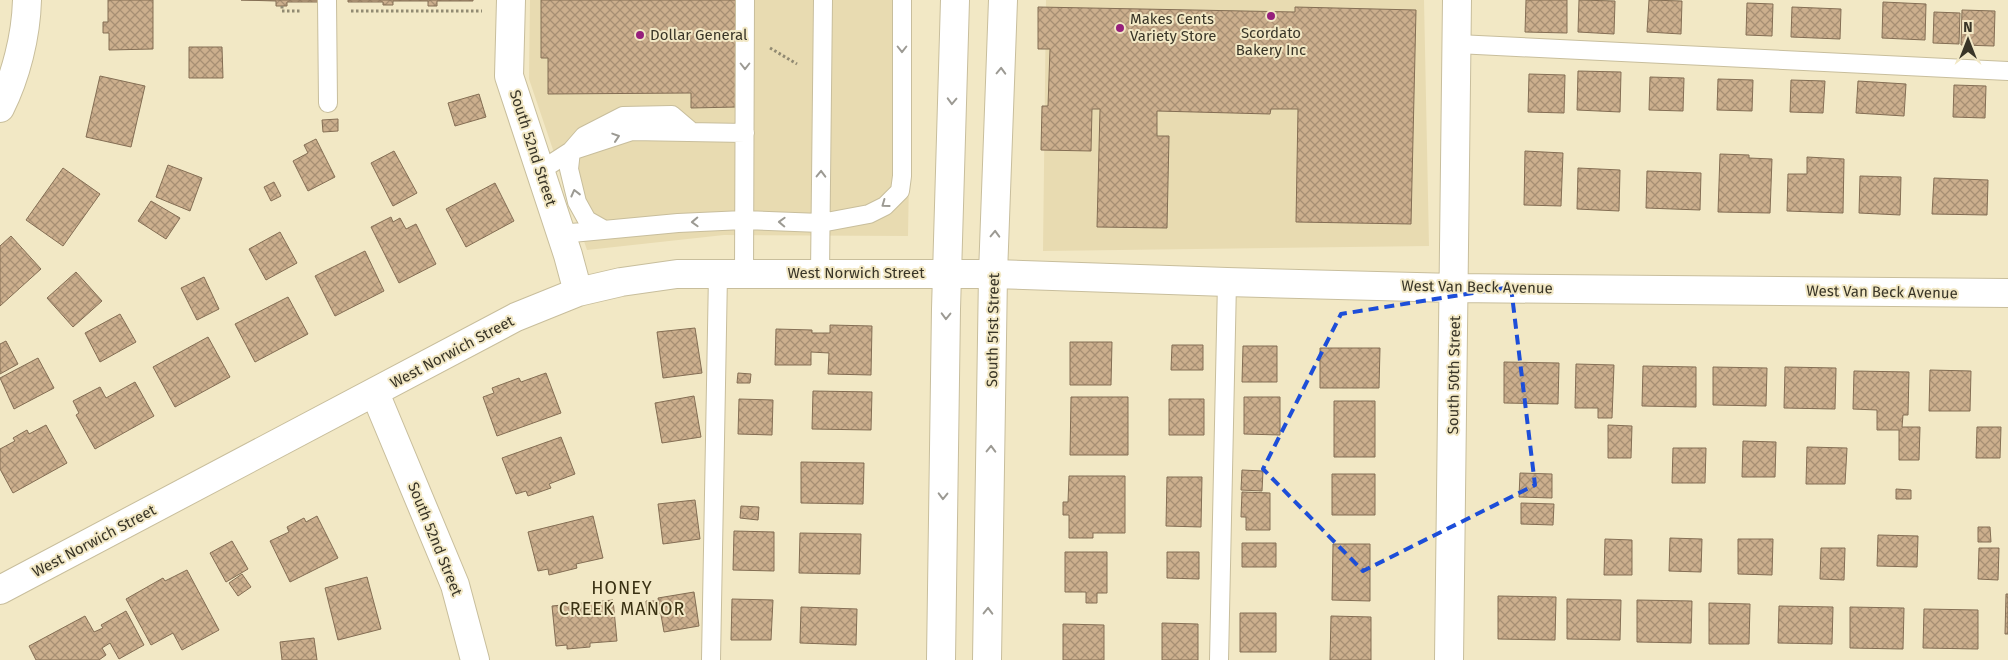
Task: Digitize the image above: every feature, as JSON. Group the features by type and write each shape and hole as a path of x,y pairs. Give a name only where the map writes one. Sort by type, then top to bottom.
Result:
{"street":[{"path":"0,108 8,94 16,68 27,0"},
{"path":"941,660 947,274 955,0"},
{"name":"South 51st Street","path":"987,660 993,274 1003,0"},
{"name":"South 50th Street","path":"1449,660 1457,0"},
{"name":"South 52nd Street","path":"511,4 509,76 578,292"},
{"name":"West Norwich Street","path":"0,590 516,317 578,292 621,282 677,274 947,274"},
{"name":"West Van Beck Avenue","path":"947,274 1455,288 2008,293"},
{"name":"South 52nd Street","path":"375,393 456,585 474,660"}],"lane":[{"path":"711,660 731,274 744,220 745,0"},
{"path":"820,274 823,0"},
{"path":"561,234 678,223 744,220 821,223 869,214 885,206 900,191 902,176 902,0"},
{"path":"327,5 328,103"},
{"path":"1457,44 2008,71"},
{"path":"540,171 571,151 632,131 745,133"},
{"path":"571,151 569,169 577,202 587,220 603,229"},
{"path":"1219,660 1227,282"}],"path":[{"path":"282,6 282,11 327,5 481,11 511,4"},
{"path":"745,47 768,47 822,78"}],"highlighted area":[{"path":"1511,287 1535,485 1363,571 1263,469 1341,314"}],"shaded area":[{"path":"530,0 912,0 908,236 724,235 587,250 529,79"},
{"path":"1046,0 1424,0 1429,246 1043,251"}],"building":[{"path":"108,0 153,0 153,49 109,50 109,33 103,33 103,22 108,22"},
{"path":"241,0 323,0 323,2 287,2 287,6 276,6 276,1"},
{"path":"348,0 473,1 437,1 437,6 428,6 428,1 393,1 393,5 383,5 383,2 348,2"},
{"path":"541,0 736,0 737,107 691,108 691,93 548,94 548,58 541,58"},
{"path":"1526,0 1567,0 1567,33 1525,32"},
{"path":"1579,0 1615,1 1614,34 1578,32"},
{"path":"1649,0 1682,1 1681,34 1647,32"},
{"path":"1883,2 1926,4 1925,40 1882,38"},
{"path":"1747,3 1773,4 1772,36 1746,35"},
{"path":"1038,7 1295,12 1295,7 1416,10 1411,224 1296,222 1298,109 1271,109 1270,114 1157,111 1157,136 1169,136 1167,228 1097,227 1100,109 1092,109 1091,151 1041,150 1042,106 1048,106 1050,49 1038,49"},
{"path":"1792,7 1841,9 1840,39 1791,37"},
{"path":"1962,10 1995,11 1994,46 1961,45"},
{"path":"1934,12 1960,13 1959,44 1933,43"},
{"path":"189,47 222,47 223,78 189,78"},
{"path":"1578,71 1621,72 1620,112 1577,110"},
{"path":"1529,74 1565,75 1564,113 1528,112"},
{"path":"100,76 145,86 131,147 86,137"},
{"path":"1650,77 1684,78 1683,111 1649,110"},
{"path":"1718,79 1753,80 1752,111 1717,110"},
{"path":"1791,80 1825,81 1823,113 1790,112"},
{"path":"1858,81 1906,84 1904,116 1856,113"},
{"path":"1954,85 1986,86 1985,118 1953,117"},
{"path":"479,94 486,117 455,126 448,103"},
{"path":"338,119 338,131 323,132 322,120"},
{"path":"316,139 335,177 308,191 293,161 308,153 304,145"},
{"path":"394,151 417,193 393,206 371,163"},
{"path":"1525,151 1563,153 1561,206 1524,205"},
{"path":"1720,154 1749,155 1749,158 1772,159 1770,213 1718,212"},
{"path":"1807,157 1844,159 1843,213 1787,211 1788,174 1807,174"},
{"path":"168,165 202,178 190,211 156,197"},
{"path":"63,168 100,194 63,246 26,220"},
{"path":"1578,168 1620,170 1619,211 1577,209"},
{"path":"1647,171 1701,173 1700,210 1646,208"},
{"path":"1860,176 1901,177 1900,215 1859,213"},
{"path":"1934,178 1988,180 1987,215 1932,214"},
{"path":"274,182 281,196 271,201 264,187"},
{"path":"495,183 514,221 466,247 446,209"},
{"path":"151,201 180,218 166,239 138,221"},
{"path":"391,217 393,222 400,218 406,229 416,224 436,264 399,283 371,227"},
{"path":"280,232 297,263 266,280 249,249"},
{"path":"11,236 41,269 0,306 0,246"},
{"path":"365,251 384,291 335,316 315,276"},
{"path":"76,272 102,301 73,327 47,298"},
{"path":"204,277 219,309 197,320 181,288"},
{"path":"288,297 308,334 255,362 235,324"},
{"path":"120,314 136,342 100,362 85,333"},
{"path":"830,325 872,326 871,375 828,374 829,353 811,352 811,365 775,365 776,329 812,330 812,333 830,333"},
{"path":"695,328 702,373 663,378 657,332"},
{"path":"208,337 230,377 175,407 153,367"},
{"path":"6,341 18,364 0,374 0,344"},
{"path":"1070,342 1112,342 1111,385 1070,385"},
{"path":"1172,345 1203,345 1203,370 1171,370"},
{"path":"1243,346 1277,346 1277,382 1242,382"},
{"path":"1320,348 1380,348 1379,388 1320,388"},
{"path":"38,358 54,388 14,409 0,378"},
{"path":"1504,362 1559,363 1558,404 1504,403"},
{"path":"1576,364 1614,365 1612,418 1598,418 1598,408 1575,408"},
{"path":"1643,366 1696,367 1696,407 1642,406"},
{"path":"1713,367 1767,368 1766,406 1713,405"},
{"path":"1785,367 1836,368 1835,409 1784,408"},
{"path":"1930,370 1971,371 1970,411 1929,411"},
{"path":"1854,371 1909,372 1908,415 1903,415 1902,427 1920,427 1919,460 1899,460 1899,430 1877,430 1877,410 1853,409"},
{"path":"546,373 561,413 497,436 483,397 494,393 492,388 519,378 521,382"},
{"path":"738,373 751,374 750,383 737,383"},
{"path":"135,382 154,416 95,449 76,415 79,413 73,401 100,387 106,398"},
{"path":"813,391 872,392 871,430 812,429"},
{"path":"694,396 701,437 662,443 655,403"},
{"path":"1071,397 1128,397 1128,455 1070,455"},
{"path":"1244,397 1280,397 1280,435 1244,434"},
{"path":"739,399 773,400 772,435 738,434"},
{"path":"1169,399 1204,399 1204,435 1169,435"},
{"path":"1334,401 1375,401 1375,457 1334,457"},
{"path":"46,425 67,463 13,493 0,469 0,449 15,441 13,438 27,430 29,434"},
{"path":"1608,425 1632,426 1631,458 1608,458"},
{"path":"1977,427 2001,427 2000,458 1976,458"},
{"path":"561,437 575,474 549,484 551,488 528,496 526,491 516,494 502,458"},
{"path":"1743,441 1776,442 1775,477 1742,477"},
{"path":"1807,447 1847,448 1845,484 1806,484"},
{"path":"1673,448 1706,448 1705,483 1672,483"},
{"path":"801,462 864,463 863,504 801,503"},
{"path":"1242,470 1263,471 1262,491 1241,490"},
{"path":"1520,473 1552,474 1552,498 1519,497"},
{"path":"1332,474 1375,474 1375,515 1332,515"},
{"path":"1069,476 1125,476 1125,533 1093,533 1093,538 1069,538 1069,515 1063,515 1063,502 1068,502"},
{"path":"1167,477 1202,477 1201,527 1166,526"},
{"path":"1896,489 1911,490 1911,499 1896,499"},
{"path":"1242,492 1270,493 1270,530 1246,530 1246,517 1241,517"},
{"path":"695,500 700,539 663,544 658,504"},
{"path":"1521,503 1554,504 1553,525 1521,524"},
{"path":"741,506 759,507 758,520 740,518"},
{"path":"317,516 338,558 290,582 270,541 289,532 287,527 304,518 306,522"},
{"path":"593,516 603,558 576,564 577,568 549,575 548,569 538,571 528,532"},
{"path":"1978,527 1990,527 1991,542 1978,542"},
{"path":"734,531 774,532 774,571 733,570"},
{"path":"800,533 861,534 860,574 799,573"},
{"path":"1878,535 1918,536 1917,567 1877,566"},
{"path":"1670,538 1702,539 1701,572 1669,571"},
{"path":"1605,539 1632,540 1632,575 1604,575"},
{"path":"1738,539 1773,539 1772,575 1738,574"},
{"path":"232,541 248,569 226,582 210,553"},
{"path":"1242,543 1276,543 1276,567 1242,567"},
{"path":"1333,544 1370,544 1370,601 1332,600"},
{"path":"1821,548 1845,548 1844,580 1820,579"},
{"path":"1979,548 1999,548 1998,580 1978,579"},
{"path":"1065,552 1107,552 1107,593 1097,593 1097,603 1086,603 1086,592 1065,592"},
{"path":"1167,552 1199,552 1199,579 1167,578"},
{"path":"187,570 219,630 182,650 173,633 151,645 126,599 163,578 165,581"},
{"path":"242,574 251,587 238,596 229,583"},
{"path":"367,577 381,629 338,640 325,588"},
{"path":"694,592 699,626 664,632 658,598"},
{"path":"2006,594 2008,594 2008,634 2005,634"},
{"path":"1498,596 1556,597 1555,640 1498,639"},
{"path":"732,599 773,600 771,640 731,640"},
{"path":"1567,599 1621,600 1620,640 1567,639"},
{"path":"613,600 617,641 590,643 590,647 567,649 567,645 556,646 552,606"},
{"path":"1637,600 1692,601 1691,643 1637,642"},
{"path":"646,601 658,601 659,614 647,614"},
{"path":"1709,603 1750,604 1749,644 1709,644"},
{"path":"1779,606 1833,607 1832,644 1778,643"},
{"path":"801,607 857,609 856,645 800,643"},
{"path":"1850,607 1904,608 1903,649 1850,648"},
{"path":"1924,609 1978,610 1978,649 1923,648"},
{"path":"126,611 144,645 119,659 110,643 102,648 106,655 99,660 36,660 29,646 85,616 94,632 103,628 101,625"},
{"path":"1240,613 1276,613 1276,652 1240,652"},
{"path":"1331,616 1371,617 1371,660 1330,660"},
{"path":"1162,623 1198,624 1198,660 1162,660"},
{"path":"1063,624 1104,625 1104,660 1063,660"},
{"path":"314,638 317,660 282,660 280,642"}],"place":[{"name":"Scordato Bakery Inc","path":"1271,16"},
{"name":"Makes Cents Variety Store","path":"1120,28"},
{"name":"Dollar General","path":"640,35"}],"district":[{"name":"HONEY CREEK MANOR","path":"622,598"}]}
